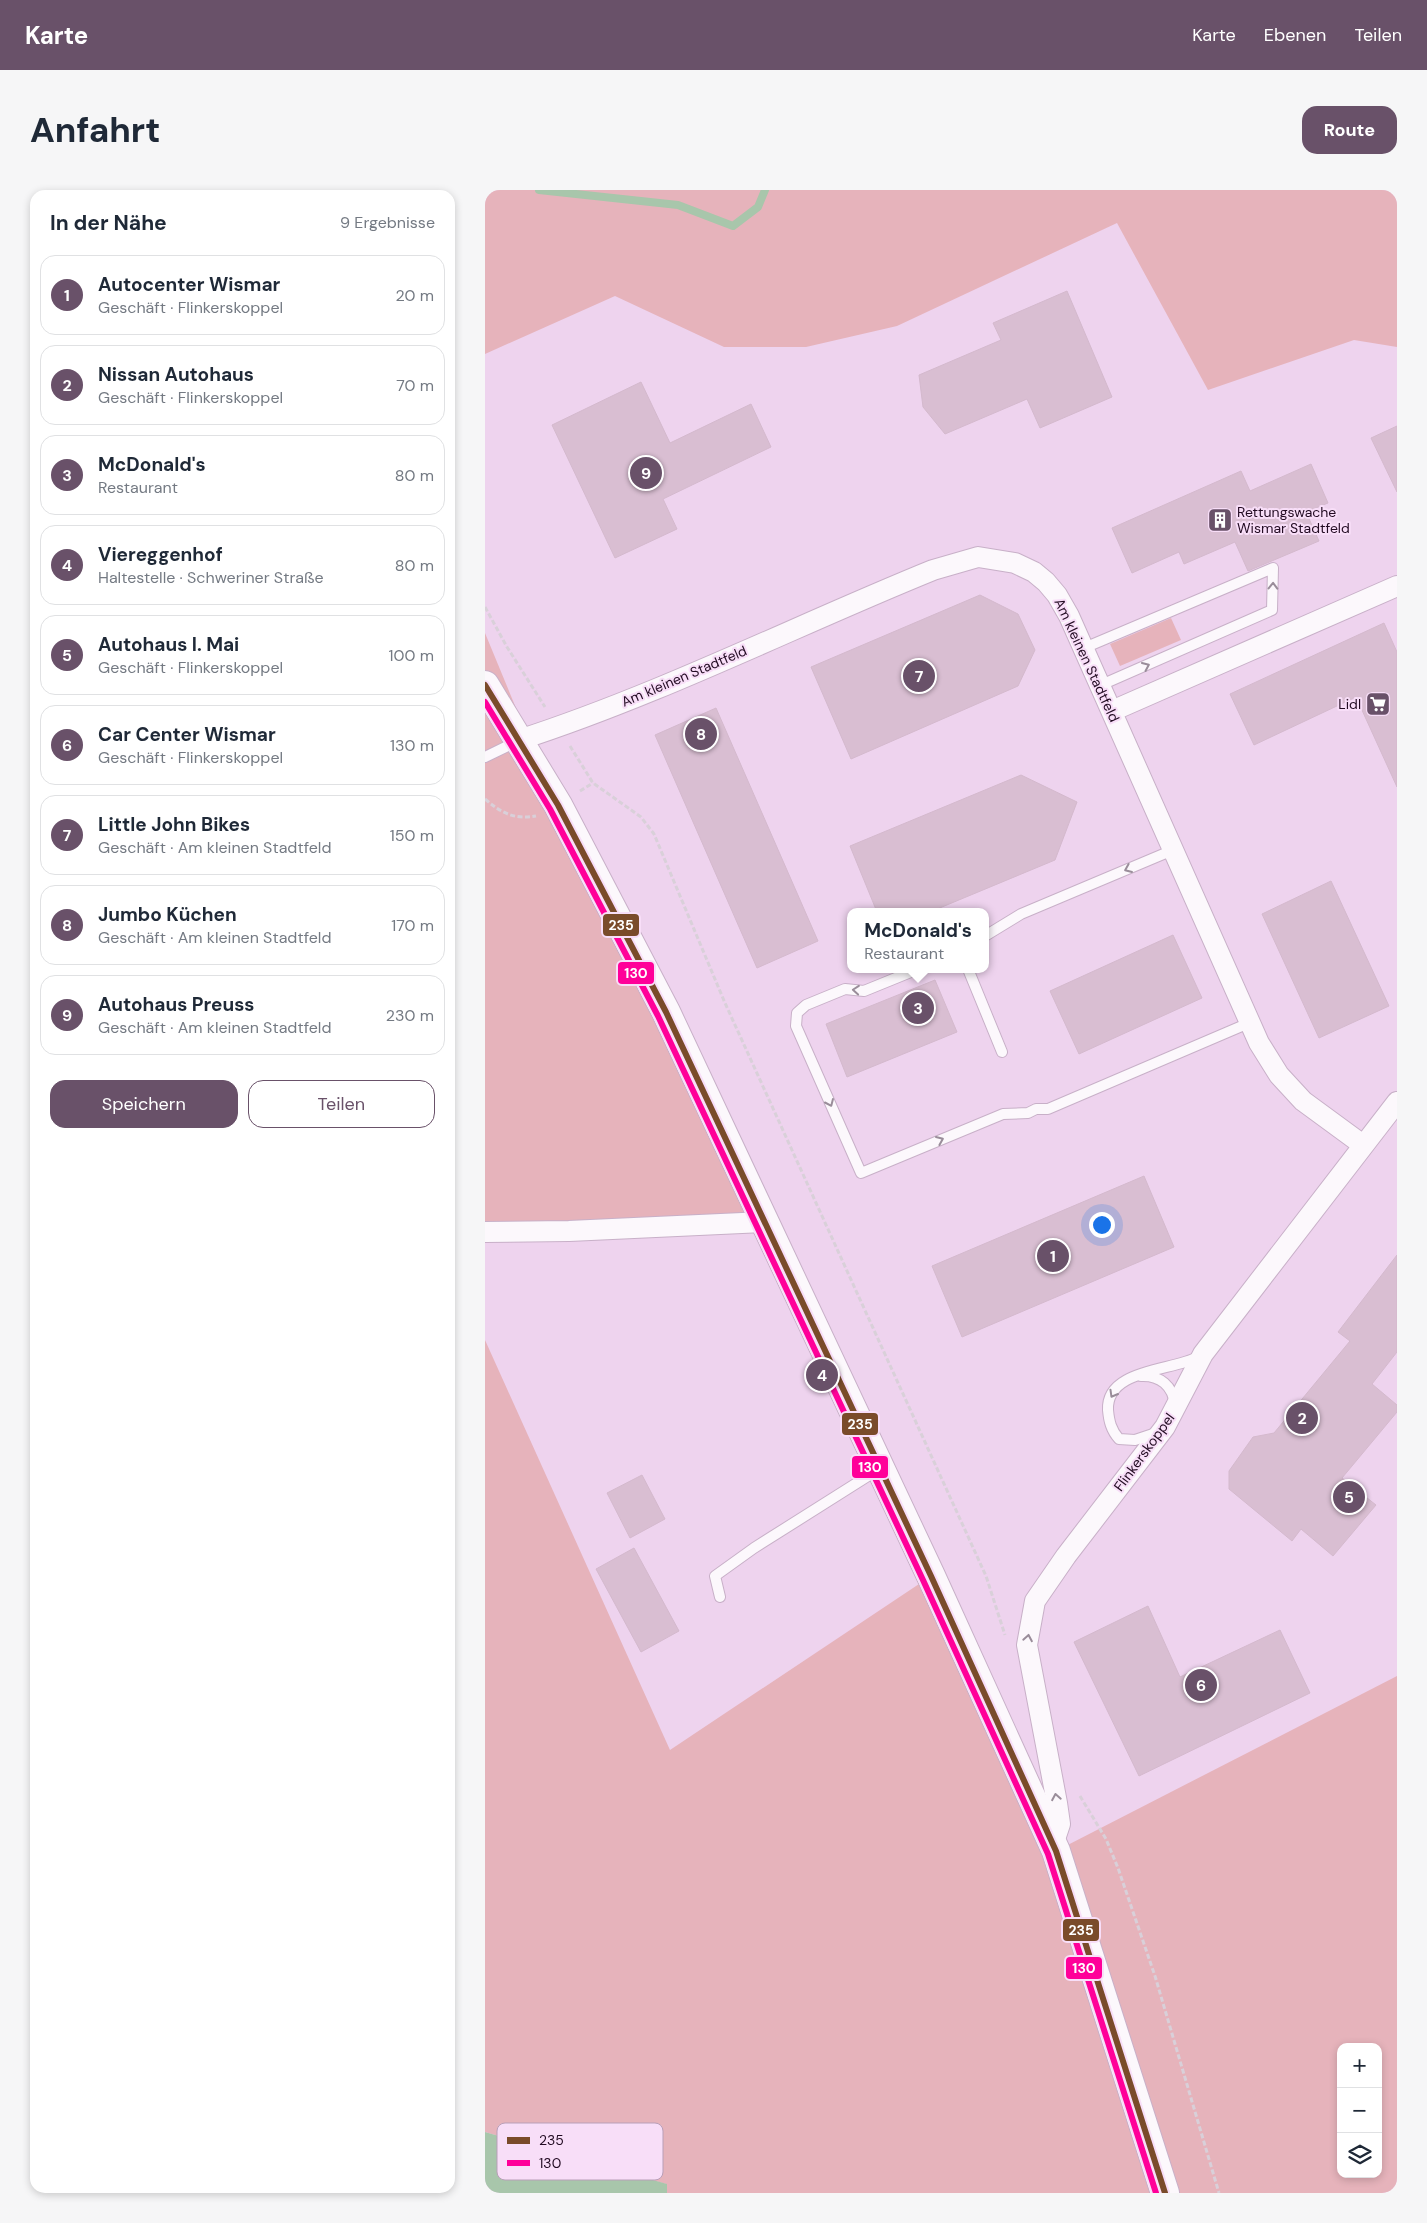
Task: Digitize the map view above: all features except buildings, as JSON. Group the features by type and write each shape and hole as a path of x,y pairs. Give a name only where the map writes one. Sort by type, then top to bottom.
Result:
{"main road":[{"path":"485,685 558,805 666,1012 931,1576 1053,1845 1165,2193"}],"street":[{"name":"Am kleinen Stadtfeld","path":"519,740 558,727 916,577 965,560 978,557 992,558 1015,563 1034,572 1046,582 1065,609 1084,648 1259,1043 1279,1075 1303,1101 1363,1145"},
{"path":"1112,711 1397,586"},
{"name":"Flinkerskoppel","path":"1053,1845 1060,1824 1027,1646 1035,1601 1066,1556 1165,1427 1203,1354 1397,1102"},
{"path":"485,1232 569,1232 765,1222"}],"lane":[{"path":"1084,648 1273,568 1273,610 1101,685"},
{"path":"485,757 519,740"},
{"path":"989,934 1021,914 1173,850"},
{"path":"908,973 864,991 845,989 806,1005 797,1013 795,1026 861,1173 1003,1114 1028,1113 1036,1109 1054,1106 1249,1023"},
{"path":"971,973 1002,1052"},
{"path":"1165,1427 1141,1439 1127,1441 1119,1438 1111,1429 1108,1413 1110,1398 1122,1382 1159,1368 1183,1364 1203,1354"},
{"path":"1135,1376 1150,1375 1163,1381 1174,1397 1175,1408"},
{"path":"720,1597 715,1576 754,1548 880,1469"}],"path":[{"path":"485,607 507,647 593,783 641,817 655,834 725,1003 986,1576 1004,1634 1015,1646 1027,1646"},
{"path":"1076,1788 1106,1839 1118,1868 1155,1976 1219,2193"}],"shaded area":[{"path":"485,190 1397,190 1397,347 1354,340 1208,390 1117,223 897,326 806,347 724,347 615,296 485,354"},
{"path":"1171,618 1181,640 1120,666 1110,644"},
{"path":"485,633 523,725 756,1220 485,1232"},
{"path":"485,1340 670,1750 931,1576 1056,1851 1397,1676 1397,2193 667,2193 666,2184 652,2180 663,2180 663,2123 497,2123 497,2135 485,2132"},
{"path":"485,2132 497,2135 497,2180 653,2180 667,2184 667,2193 485,2193"}],"waterway":[{"path":"539,190 678,205 733,226 758,207 765,190"}],"transit line":[{"name":"235","path":"485,685 558,805 666,1012 931,1576 1056,1851 1165,2193"},
{"name":"130","path":"485,702 550,809 658,1016 923,1580 1048,1854 1156,2193"}],"place":[{"name":"Autohaus Preuss","path":"646,473"},
{"name":"Rettungswache Wismar Stadtfeld","path":"1220,520"},
{"name":"Little John Bikes","path":"919,676"},
{"name":"Lidl","path":"1378,704"},
{"name":"Jumbo Küchen","path":"701,734"},
{"name":"McDonald's","path":"918,1008"},
{"name":"Autocenter Wismar","path":"1053,1256"},
{"name":"Viereggenhof","path":"822,1375"},
{"name":"Nissan Autohaus","path":"1302,1418"},
{"name":"Autohaus I. Mai","path":"1349,1497"},
{"name":"Car Center Wismar","path":"1201,1685"}]}
